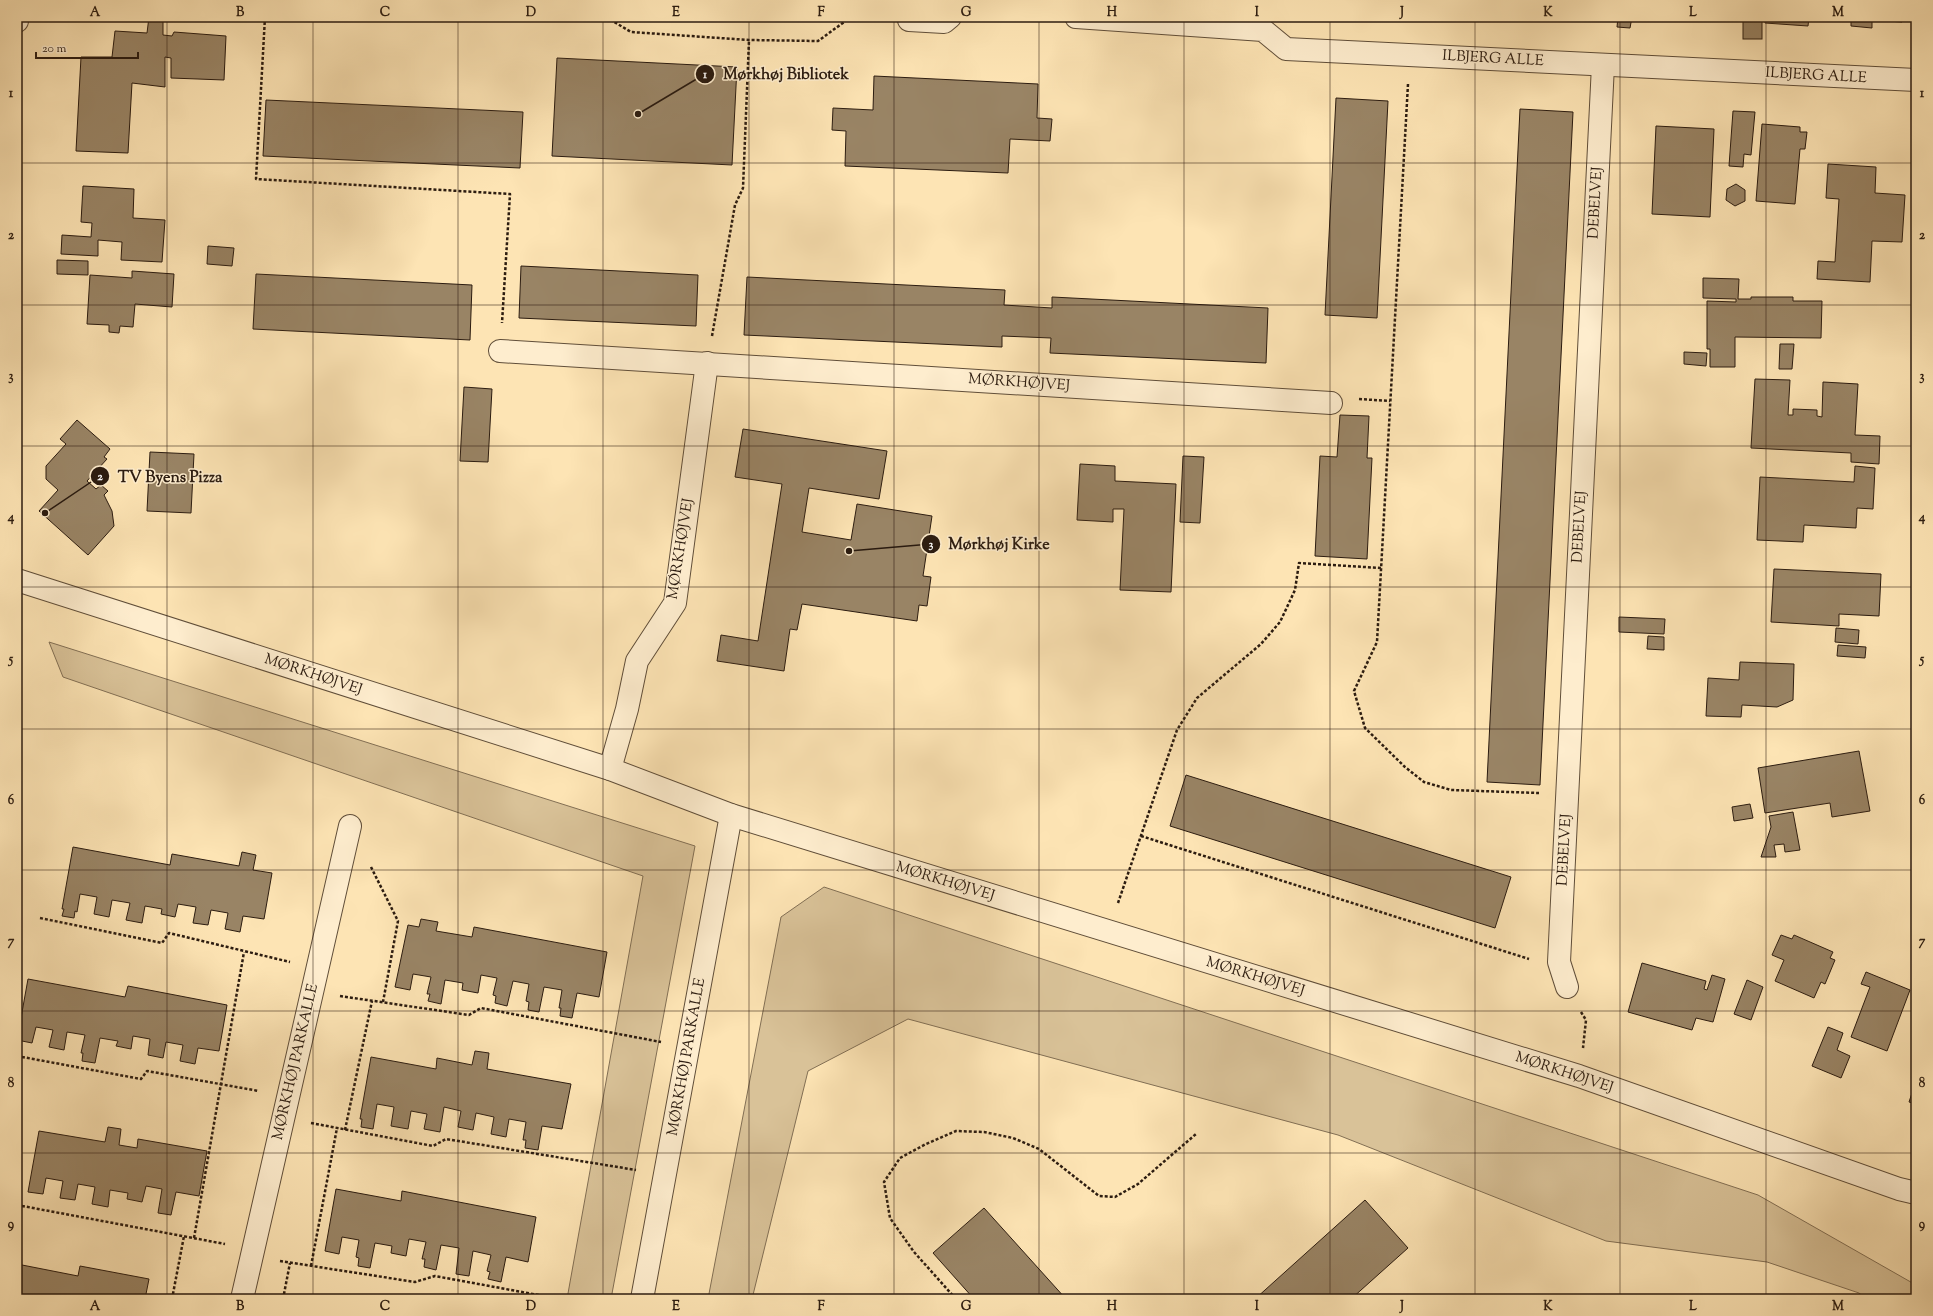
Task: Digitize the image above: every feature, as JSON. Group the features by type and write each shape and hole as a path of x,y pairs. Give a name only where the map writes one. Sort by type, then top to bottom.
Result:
{"street":[{"path":"909,20 944,22 950,17"},
{"name":"ILBJERG ALLE","path":"1076,17 1263,30 1286,48 1916,80"},
{"name":"DEBELVEJ","path":"1567,987 1559,962 1603,65"},
{"name":"MØRKHØJVEJ","path":"500,351 1331,403"},
{"name":"MØRKHØJVEJ","path":"610,769 627,709 637,661 675,603 707,364"},
{"name":"MØRKHØJVEJ","path":"17,580 610,769 731,815 1579,1076 1910,1194"},
{"name":"MØRKHØJ PARKALLE","path":"642,1299 731,815"},
{"name":"MØRKHØJ PARKALLE","path":"242,1299 350,826"}],"path":[{"path":"265,17 256,179 510,194 500,351"},
{"path":"606,17 631,32 749,40 818,41 851,17"},
{"path":"707,364 735,205 743,188 749,40"},
{"path":"1410,55 1377,642 1354,691 1365,728 1405,767 1424,782 1451,790 1568,794"},
{"path":"1108,932 1177,730 1197,698 1262,644 1280,622 1295,590 1299,564 1381,568"},
{"path":"1141,836 1528,959 1559,962"},
{"path":"370,866 398,920 383,1002"},
{"path":"40,918 162,943 169,933 318,969"},
{"path":"194,1238 244,952"},
{"path":"1567,987 1586,1020 1579,1076"},
{"path":"312,992 469,1015 481,1008 689,1047"},
{"path":"345,1130 372,1001"},
{"path":"17,1056 141,1079 147,1071 288,1096"},
{"path":"283,1118 433,1146 446,1139 665,1174"},
{"path":"311,1266 337,1128"},
{"path":"956,1299 914,1252 890,1218 884,1182 900,1158 956,1131 984,1132 1013,1138 1039,1149 1100,1196 1115,1197 1138,1184 1196,1134"},
{"path":"17,1205 194,1238 290,1263 415,1282 435,1276 560,1299"},
{"path":"172,1299 184,1236"},
{"path":"283,1299 290,1263"}],"shaded area":[{"path":"49,642 695,846 611,1299 567,1299 643,876 63,677"},
{"path":"824,887 1758,1195 1916,1285 1916,1299 1866,1299 1859,1293 1767,1262 1606,1241 1338,1135 908,1019 808,1071 752,1299 708,1299 781,917"}],"building":[{"path":"149,17 163,17 163,35 172,36 174,32 226,36 224,80 171,78 171,58 165,57 165,87 132,83 128,153 76,151 81,57 112,57 115,31 147,33"},
{"path":"1618,17 1632,17 1630,28 1617,27"},
{"path":"1675,17 1722,17 1721,19"},
{"path":"1765,17 1809,17 1808,26 1765,23"},
{"path":"1851,17 1902,17 1902,22 1872,20 1872,28 1851,26"},
{"path":"1743,21 1762,21 1762,39 1743,39"},
{"path":"557,58 737,67 732,165 552,156"},
{"path":"874,76 1038,84 1037,118 1052,119 1050,141 1010,139 1008,173 845,166 846,131 832,130 833,108 873,110"},
{"path":"1336,98 1388,101 1377,318 1325,315"},
{"path":"266,100 523,112 520,168 263,156"},
{"path":"1520,109 1573,112 1540,785 1487,782"},
{"path":"1733,111 1755,112 1751,155 1744,154 1743,167 1729,166"},
{"path":"1762,124 1800,127 1800,132 1807,132 1805,149 1800,149 1795,204 1756,201"},
{"path":"1656,126 1714,129 1710,217 1652,214"},
{"path":"1828,164 1876,167 1875,193 1905,195 1902,242 1872,241 1870,282 1817,279 1818,261 1835,262 1839,199 1826,198"},
{"path":"1736,184 1745,190 1745,201 1735,206 1726,200 1727,189"},
{"path":"83,186 134,189 133,218 165,220 162,262 121,260 122,242 98,240 98,256 61,254 62,235 91,237 92,223 81,222"},
{"path":"208,246 234,248 232,266 207,264"},
{"path":"57,260 88,261 88,275 57,274"},
{"path":"521,266 698,275 696,326 519,318"},
{"path":"132,271 174,274 172,307 135,304 133,327 120,326 119,333 109,332 109,325 87,324 90,275 132,278"},
{"path":"256,274 472,285 470,340 253,329"},
{"path":"747,277 1005,290 1004,305 1052,308 1052,297 1268,308 1266,363 1050,353 1051,338 1002,336 1002,347 744,335"},
{"path":"1703,278 1739,279 1738,299 1751,299 1751,297 1793,297 1793,301 1822,301 1821,338 1735,337 1735,367 1710,367 1710,349 1707,349 1707,301 1736,302 1736,299 1703,298"},
{"path":"1780,344 1794,344 1792,369 1779,369"},
{"path":"1684,352 1707,353 1706,366 1684,364"},
{"path":"1755,379 1790,380 1788,415 1793,415 1793,409 1817,410 1817,416 1822,417 1823,382 1858,384 1855,435 1880,436 1879,464 1851,462 1851,453 1751,448"},
{"path":"464,387 492,389 488,462 460,461"},
{"path":"1340,415 1369,416 1367,458 1372,458 1367,559 1315,556 1320,456 1337,457"},
{"path":"77,420 110,449 104,457 107,459 87,481 96,489 101,485 108,491 104,495 112,511 114,526 88,555 39,511 58,490 46,479 46,466 66,444 60,439"},
{"path":"743,429 887,451 879,499 809,488 802,532 851,540 857,504 932,516 923,576 931,577 927,606 919,605 917,621 802,604 797,630 790,629 784,671 717,661 721,635 758,641 782,484 735,477"},
{"path":"150,452 194,454 191,513 147,511"},
{"path":"1183,456 1204,457 1200,523 1180,522"},
{"path":"1080,464 1115,466 1115,481 1176,484 1171,592 1120,590 1124,509 1113,509 1113,522 1077,520"},
{"path":"1855,466 1875,468 1873,509 1857,508 1856,528 1804,525 1803,542 1757,540 1760,477 1854,482"},
{"path":"1774,569 1881,574 1879,616 1839,614 1839,626 1771,622"},
{"path":"1619,617 1665,619 1664,634 1619,632"},
{"path":"1836,628 1859,630 1858,644 1835,642"},
{"path":"1648,636 1664,637 1664,650 1647,649"},
{"path":"1838,645 1866,647 1865,658 1837,656"},
{"path":"1740,662 1794,664 1793,700 1777,707 1742,705 1741,717 1706,716 1708,678 1739,680"},
{"path":"1859,751 1870,811 1832,817 1830,803 1765,813 1758,768"},
{"path":"1186,775 1511,877 1495,928 1170,826"},
{"path":"1750,804 1753,818 1734,821 1732,807"},
{"path":"1793,812 1800,850 1785,852 1784,844 1774,845 1776,857 1761,857 1771,827 1769,816"},
{"path":"73,847 170,865 172,854 239,866 242,852 256,855 253,870 272,873 264,919 243,916 240,932 225,929 228,913 211,910 208,925 193,923 196,907 178,904 175,917 161,914 162,909 145,906 142,923 126,920 130,903 112,900 109,917 94,914 97,897 80,894 77,912 75,911 74,918 62,916"},
{"path":"421,919 438,922 436,931 472,937 474,927 607,952 599,997 577,993 572,1018 560,1016 561,1008 559,1008 562,990 544,987 539,1012 528,1010 529,1002 526,1001 529,984 513,981 507,1006 495,1003 496,996 493,995 497,978 481,975 478,993 462,990 463,983 445,980 441,1004 428,1001 430,994 427,994 431,977 413,974 410,990 395,987 408,925 419,927"},
{"path":"1781,935 1792,939 1794,935 1833,952 1830,958 1835,960 1825,984 1821,982 1814,998 1775,981 1784,960 1772,955"},
{"path":"1642,963 1706,981 1704,989 1707,990 1712,975 1725,979 1713,1022 1696,1018 1692,1030 1628,1012"},
{"path":"1866,972 1910,990 1887,1051 1851,1037 1870,987 1861,984"},
{"path":"28,979 125,997 128,986 227,1005 219,1051 198,1048 195,1064 180,1061 183,1045 166,1042 163,1058 148,1055 150,1039 133,1036 131,1049 116,1046 118,1041 100,1038 95,1063 82,1061 83,1053 81,1053 85,1035 67,1032 64,1050 49,1047 53,1030 36,1027 32,1043 17,1040"},
{"path":"1747,980 1763,987 1751,1020 1734,1014"},
{"path":"1828,1027 1843,1033 1837,1050 1850,1056 1841,1078 1812,1066"},
{"path":"475,1051 489,1053 487,1069 571,1084 562,1129 542,1126 538,1150 525,1148 526,1140 523,1140 526,1122 509,1119 506,1137 491,1134 494,1117 476,1113 473,1130 458,1127 461,1111 444,1107 440,1132 424,1129 427,1114 411,1111 408,1129 391,1126 394,1107 377,1104 373,1129 361,1127 362,1119 360,1119 371,1057 436,1069 437,1058 472,1065"},
{"path":"1916,1081 1916,1104 1909,1102"},
{"path":"108,1127 121,1129 119,1145 137,1148 138,1139 207,1151 199,1196 176,1192 171,1215 158,1213 162,1189 146,1186 142,1202 127,1199 128,1193 110,1190 108,1207 92,1204 95,1187 78,1184 75,1200 60,1198 63,1181 46,1178 43,1194 28,1192 39,1131 105,1142"},
{"path":"336,1189 401,1201 402,1191 536,1217 528,1262 506,1257 501,1282 488,1279 490,1272 487,1271 491,1255 473,1251 469,1276 456,1274 459,1248 441,1245 436,1270 424,1267 425,1259 422,1259 426,1242 409,1239 406,1256 391,1253 392,1246 375,1243 370,1268 358,1266 359,1258 356,1257 359,1240 342,1237 339,1254 325,1251"},
{"path":"1365,1200 1408,1248 1351,1299 1255,1299"},
{"path":"984,1208 1066,1299 974,1299 933,1253"},
{"path":"17,1264 78,1276 80,1266 149,1279 145,1299 17,1299"}],"place":[{"name":"Mørkhøj Bibliotek","path":"638,114"},
{"name":"TV Byens Pizza","path":"45,513"},
{"name":"Mørkhøj Kirke","path":"849,551"}]}
